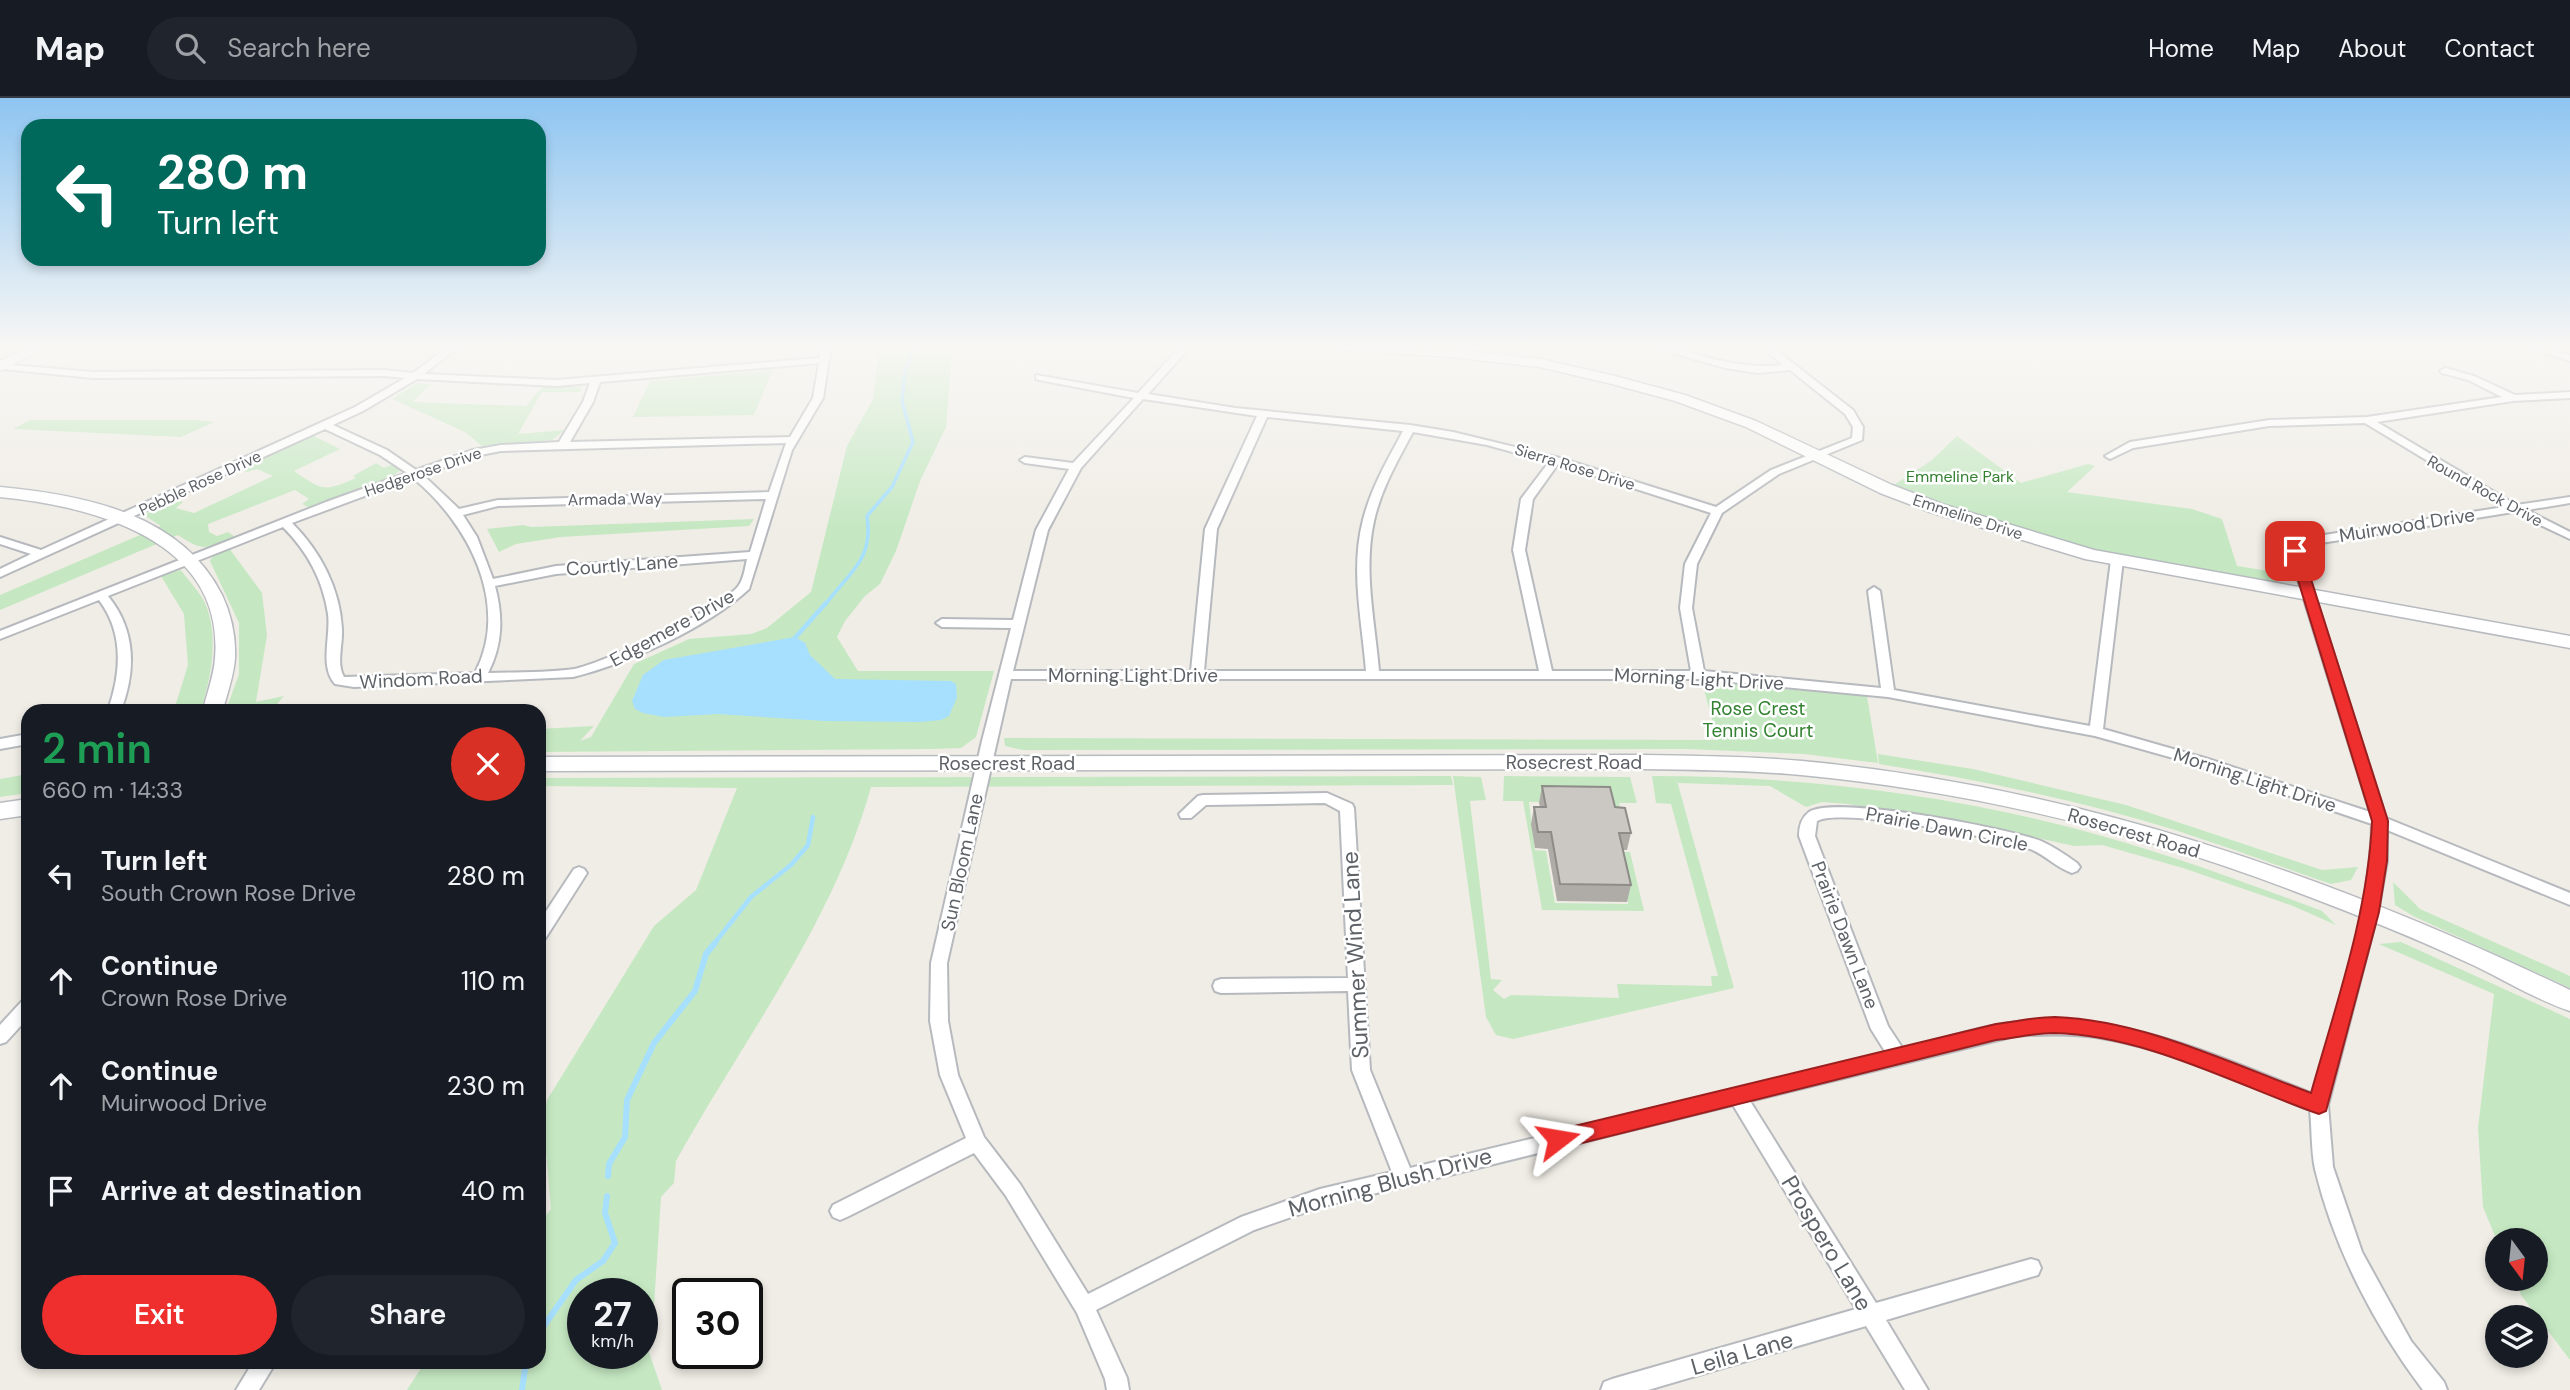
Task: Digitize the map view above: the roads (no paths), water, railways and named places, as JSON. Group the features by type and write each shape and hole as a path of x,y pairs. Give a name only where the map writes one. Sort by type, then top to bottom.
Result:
{"street":[{"name":"Pebble Rose Drive","path":"0,573 127,517 362,406"},
{"path":"563,445 586,406"},
{"name":"Edgemere Drive","path":"594,669 618,660 733,598 745,586 787,450 813,406"},
{"name":"Sun Bloom Lane","path":"1118,1390 1116,1378 1084,1306 1013,1190 977,1142 949,1075 939,1021 939,963 984,762 1042,530 1076,467 1131,406"},
{"name":"Sierra Rose Drive","path":"1207,406 1409,428 1501,445 1717,511"},
{"name":"Emmeline Drive","path":"1702,406 1751,424 1886,489 2004,531 2117,560 2570,642"},
{"path":"1698,675 1686,608 1691,564 1717,511 1775,472 1857,440 1858,427 1850,412 1843,406"},
{"path":"2110,456 2130,445 2269,423 2367,420 2458,406"},
{"path":"1197,674 1210,529 1263,414"},
{"name":"Round Rock Drive","path":"2367,420 2514,508 2570,536"},
{"path":"325,425 373,446 436,489 457,513 476,543 490,583 494,610 494,645 480,676"},
{"path":"1373,674 1364,561 1366,536 1377,494 1409,428"},
{"name":"Hedgerose Drive","path":"0,635 450,459 492,449 563,445 793,440"},
{"path":"1025,460 1076,467"},
{"path":"1546,675 1519,550 1527,499 1556,460"},
{"path":"0,492 70,499 127,517 166,539 191,559 211,587 225,630 225,663 215,704"},
{"name":"Armada Way","path":"457,513 498,503 773,495"},
{"name":"Muirwood Drive","path":"2311,596 2295,551 2305,542 2570,500"},
{"name":"Windom Road","path":"285,522 313,555 328,586 335,620 334,672 337,680 354,683 573,673 594,669"},
{"path":"0,540 42,554"},
{"name":"Courtly Lane","path":"490,583 556,570 755,555"},
{"path":"2096,732 2117,560"},
{"path":"1874,590 1888,693"},
{"path":"101,595 114,613 124,641 124,678 117,704"},
{"path":"2311,596 2380,821 2379,861 2370,912 2319,1105 2324,1167 2353,1255 2404,1348 2436,1390"},
{"path":"942,623 1017,624"},
{"name":"Morning Light Drive","path":"1006,675 1698,675 1888,693 1992,710 2096,732 2203,762 2380,821 2570,899"},
{"path":"0,744 21,741"},
{"name":"Rosecrest Road","path":"546,764 1643,762 1733,763 1822,769 2005,799 2113,825 2225,859 2370,912 2570,1001"},
{"name":"Summer Wind Lane","path":"1186,814 1203,800 1327,798 1347,808 1361,1070 1404,1177"},
{"path":"0,811 21,808"},
{"name":"Prairie Dawn Circle","path":"1817,814 1844,811 2025,842 2044,849 2073,867"},
{"name":"Prairie Dawn Lane","path":"1817,814 1807,826 1807,836 1881,1029 1898,1056"},
{"path":"546,925 579,873"},
{"path":"1221,986 1358,984"},
{"path":"0,1037 21,1014"},
{"name":"Morning Blush Drive","path":"1084,1306 1265,1216 1320,1198 2015,1029 2052,1025 2094,1028 2157,1044 2319,1105"},
{"name":"Prospero Lane","path":"1737,1096 1917,1390"},
{"path":"840,1211 977,1142"},
{"name":"Leila Lane","path":"1612,1390 2031,1268"},
{"path":"247,1390 260,1369"}],"water":[{"path":"795,637 805,643 810,655 835,679 951,681 956,684 957,697 949,716 941,720 919,722 825,721 718,714 664,717 635,709 632,701 643,675 664,660"}],"waterway":[{"path":"825,605 863,555 867,544 867,516 892,487 913,442 903,406"},
{"path":"793,640 826,603"},
{"path":"714,944 751,897 791,865 808,845 813,817"},
{"path":"608,1176 609,1164 625,1137 627,1100 654,1043 695,991 706,954 715,943"},
{"path":"546,1323 576,1280 603,1261 615,1243 605,1213 607,1196"},
{"path":"522,1390 525,1369"}],"park label":[{"name":"Emmeline Park","path":"1960,476"},
{"name":"Rose Crest Tennis Court","path":"1758,719"}]}
